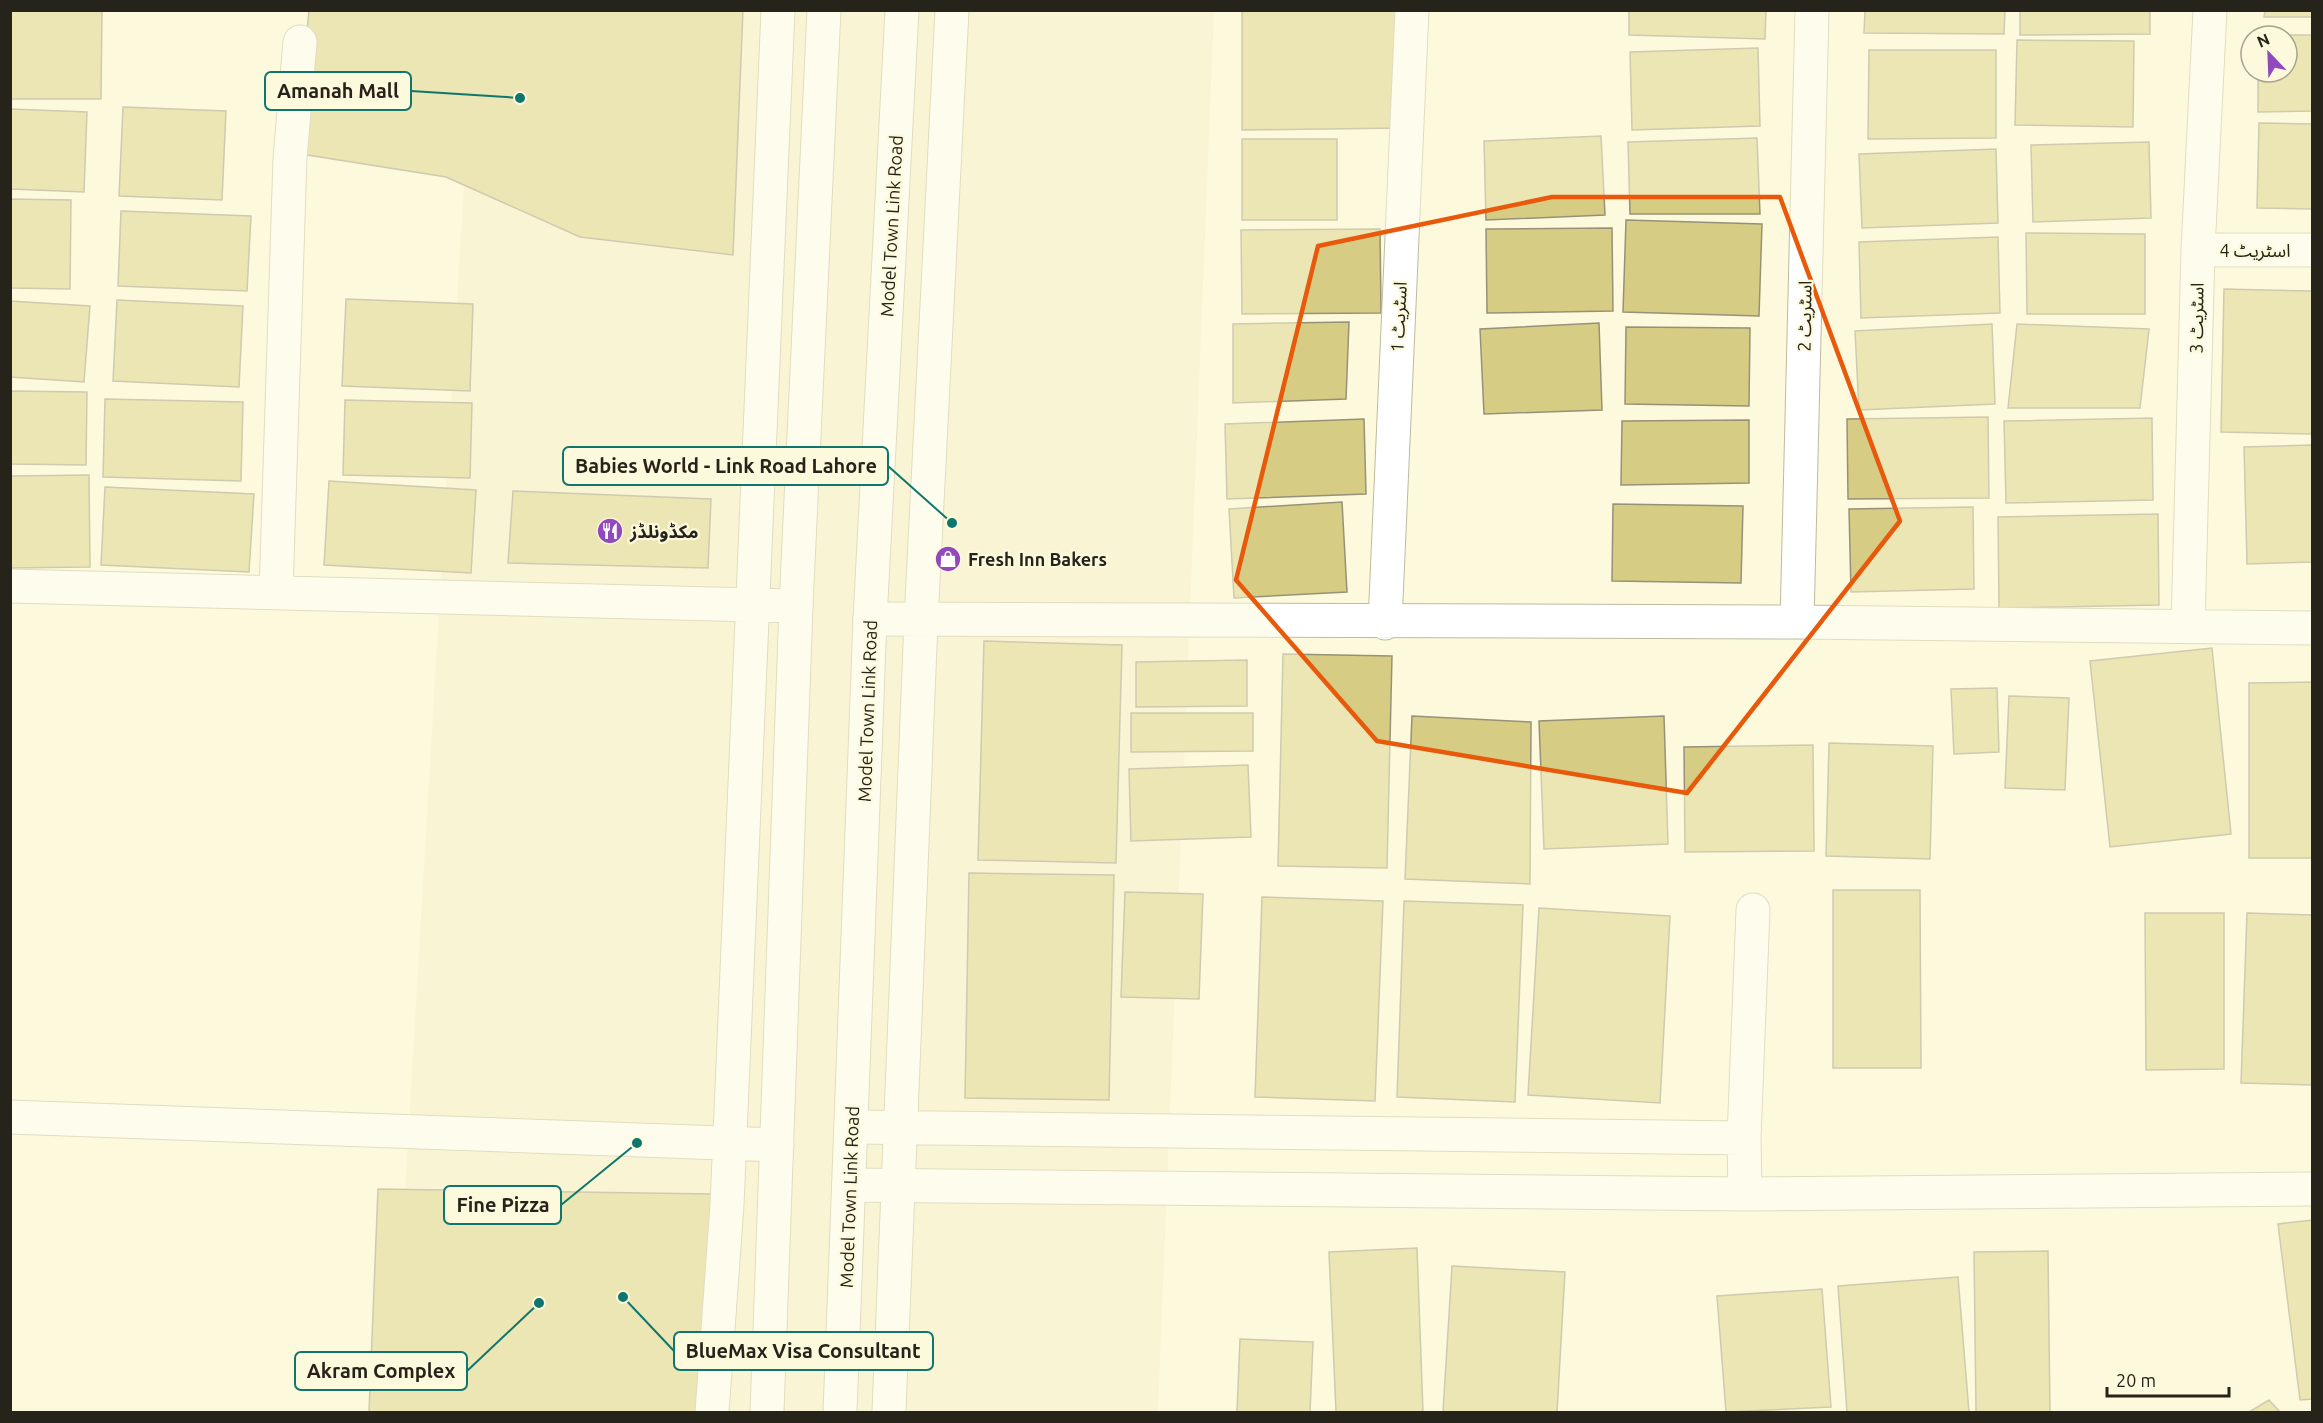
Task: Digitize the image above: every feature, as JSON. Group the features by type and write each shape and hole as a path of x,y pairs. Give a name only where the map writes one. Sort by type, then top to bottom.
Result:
{"street":[{"path":"712,1413 729,1144 750,605 778,10"},
{"path":"767,1413 796,606 824,10"},
{"name":"Model Town Link Road","path":"840,1413 870,619 902,10"},
{"path":"890,1413 921,621 952,10"},
{"name":"اسٹریٹ 1","path":"1385,623 1412,10"},
{"name":"اسٹریٹ 2","path":"1797,622 1812,10"},
{"name":"اسٹریٹ 3","path":"2188,626 2198,250 2210,10"},
{"path":"276,592 290,158 300,42"},
{"name":"اسٹریٹ 4","path":"2198,250 2313,250"},
{"path":"10,586 796,606"},
{"path":"870,619 1385,623 1797,622 2313,628"},
{"path":"1745,1194 1744,1138 1753,910"},
{"path":"10,1117 777,1145"},
{"path":"852,1127 1744,1138"},
{"path":"849,1185 1745,1194 2313,1189"}],"highlighted area":[{"path":"1552,197 1780,197 1900,521 1687,793 1377,741 1236,580 1318,246"}],"shaded area":[{"path":"474,11 1214,11 1158,1412 392,1412"}],"building":[{"path":"309,10 743,10 733,255 580,237 446,177 295,153"},
{"path":"1242,10 1401,10 1402,128 1242,130"},
{"path":"1629,10 1766,10 1765,39 1629,35"},
{"path":"1865,10 2005,10 2004,34 1864,33"},
{"path":"2020,10 2150,10 2150,34 2020,35"},
{"path":"2265,10 2312,10 2312,17 2264,17"},
{"path":"10,11 102,11 101,99 10,99"},
{"path":"2299,35 2312,35 2312,111 2258,112 2258,84 2299,84"},
{"path":"2017,40 2134,41 2133,127 2015,125"},
{"path":"1758,48 1760,126 1632,130 1630,52"},
{"path":"1869,50 1996,50 1996,138 1868,139"},
{"path":"123,107 226,111 222,200 119,196"},
{"path":"10,109 87,112 84,192 10,189"},
{"path":"2259,123 2312,124 2312,209 2257,208"},
{"path":"1601,136 1605,215 1486,220 1484,141"},
{"path":"1757,138 1760,214 1630,214 1628,142"},
{"path":"1242,139 1337,139 1337,220 1242,220"},
{"path":"2149,142 2151,218 2033,222 2031,145"},
{"path":"1996,149 1998,223 1862,228 1859,154"},
{"path":"10,199 71,200 70,289 10,288"},
{"path":"121,211 251,216 247,291 118,286"},
{"path":"1626,220 1762,224 1759,316 1623,312"},
{"path":"1612,228 1613,311 1487,313 1486,229"},
{"path":"1380,229 1381,313 1242,314 1241,230"},
{"path":"2026,233 2145,234 2145,314 2027,314"},
{"path":"1998,237 2000,313 1861,318 1859,242"},
{"path":"2224,289 2312,291 2312,434 2221,432"},
{"path":"346,299 473,304 470,391 342,386"},
{"path":"117,300 243,306 239,387 113,381"},
{"path":"10,301 90,306 84,382 10,377"},
{"path":"1349,322 1346,399 1233,403 1233,324"},
{"path":"1599,323 1602,410 1484,414 1480,329"},
{"path":"1992,324 1995,404 1859,410 1855,331"},
{"path":"2017,324 2149,329 2140,408 2008,408"},
{"path":"1626,327 1750,328 1749,406 1625,404"},
{"path":"10,391 87,392 86,465 10,464"},
{"path":"105,399 243,402 241,481 103,477"},
{"path":"345,400 472,403 470,478 343,475"},
{"path":"1988,417 1989,498 1848,499 1847,419"},
{"path":"2152,418 2153,500 2006,503 2004,421"},
{"path":"1364,419 1366,494 1227,499 1225,424"},
{"path":"1749,420 1749,483 1621,485 1622,421"},
{"path":"2312,445 2312,562 2247,564 2244,447"},
{"path":"89,475 90,567 10,568 10,476"},
{"path":"329,481 476,490 471,573 324,565"},
{"path":"105,487 254,494 249,572 101,565"},
{"name":"مکڈونلڈز","path":"513,491 711,499 708,568 508,563"},
{"path":"1342,502 1347,592 1234,598 1229,509"},
{"path":"1613,504 1743,506 1741,583 1612,581"},
{"path":"1973,507 1974,589 1851,592 1849,509"},
{"path":"2158,514 2159,605 1999,608 1998,517"},
{"path":"984,641 1122,645 1116,863 978,860"},
{"path":"2212,648 2231,834 2110,847 2090,661"},
{"path":"1283,654 1392,656 1387,868 1278,866"},
{"path":"1247,660 1247,706 1136,707 1136,662"},
{"path":"2312,682 2312,858 2249,858 2249,683"},
{"path":"1997,688 1999,752 1954,754 1951,689"},
{"path":"2009,696 2069,698 2065,790 2005,788"},
{"path":"1131,713 1253,713 1253,751 1131,752"},
{"path":"1412,716 1531,722 1530,884 1405,879"},
{"path":"1664,716 1668,844 1544,849 1539,721"},
{"path":"1829,743 1933,746 1930,859 1826,856"},
{"path":"1813,745 1814,851 1685,852 1684,747"},
{"path":"1248,765 1251,837 1131,841 1129,769"},
{"path":"969,873 1114,875 1109,1100 965,1098"},
{"path":"1833,890 1920,890 1921,1068 1833,1068"},
{"path":"1125,892 1203,894 1199,999 1121,997"},
{"path":"1262,897 1383,901 1375,1101 1255,1097"},
{"path":"1404,901 1523,905 1515,1102 1397,1097"},
{"path":"1539,908 1670,916 1660,1103 1528,1095"},
{"path":"2145,913 2224,913 2224,1069 2146,1070"},
{"path":"2247,913 2312,915 2312,1085 2241,1083"},
{"path":"378,1189 712,1194 698,1412 369,1412"},
{"path":"2312,1220 2312,1399 2300,1400 2278,1224"},
{"path":"1417,1248 1423,1412 1336,1412 1329,1252"},
{"path":"2048,1251 2050,1412 1976,1412 1974,1252"},
{"path":"1452,1266 1565,1272 1557,1412 1443,1412"},
{"path":"1958,1277 1969,1412 1847,1412 1838,1286"},
{"path":"1822,1289 1831,1407 1726,1412 1717,1296"},
{"path":"1240,1339 1313,1342 1310,1412 1237,1412"},
{"path":"2269,1400 2280,1412 2249,1412"}],"place":[{"name":"Amanah Mall","path":"520,98"},
{"name":"Babies World - Link Road Lahore","path":"952,523"},
{"name":"مکڈونلڈز","path":"610,531"},
{"name":"Fresh Inn Bakers","path":"948,559"},
{"name":"Fine Pizza","path":"637,1143"},
{"name":"BlueMax Visa Consultant","path":"623,1297"},
{"name":"Akram Complex","path":"539,1303"}]}
